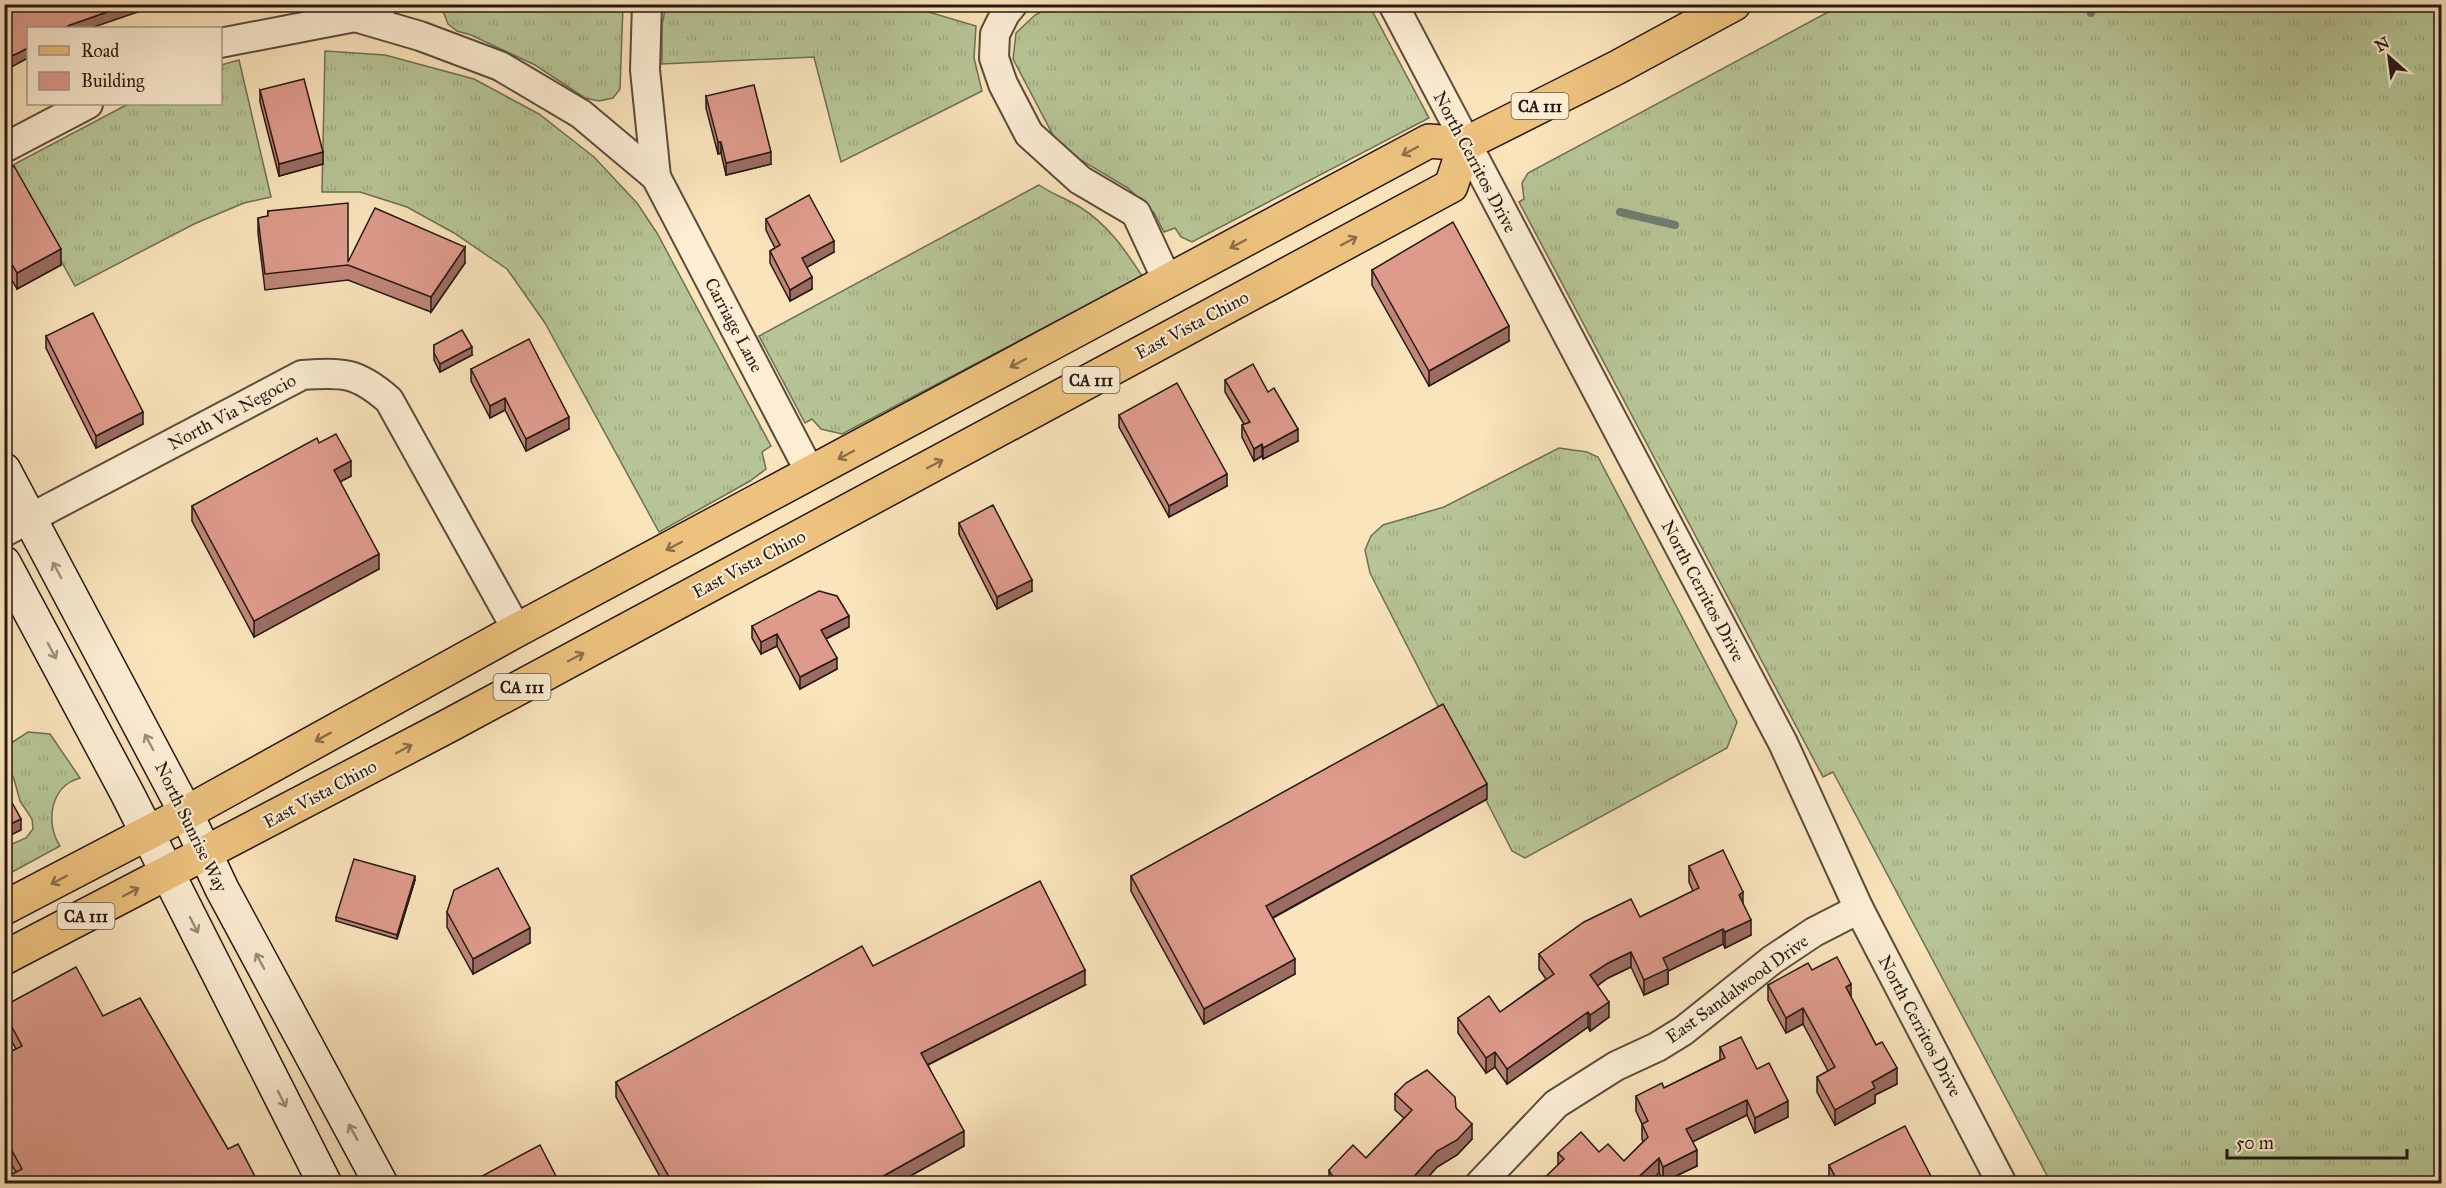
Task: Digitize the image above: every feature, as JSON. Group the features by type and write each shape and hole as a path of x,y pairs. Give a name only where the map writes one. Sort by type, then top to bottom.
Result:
{"main road":[{"name":"CA 111","path":"4,908 186,813 517,630 1429,141 1465,144 1616,68 1734,4"},
{"name":"East Vista Chino","path":"4,958 459,721 1451,186 1465,144"},
{"name":"North Sunrise Way","path":"4,470 17,525 186,813 204,854 381,1184"},
{"path":"4,563 148,833 325,1184"}],"street":[{"path":"222,43 383,4"},
{"path":"647,4 645,70 656,177"},
{"path":"1013,4 995,34 993,46 998,71 1029,134 1080,180 1136,213 1168,282"},
{"name":"North Cerritos Drive","path":"1392,4 1783,743 1859,909 2002,1184"},
{"path":"353,11 500,66 581,114 656,177"},
{"path":"4,148 86,105"},
{"name":"Carriage Lane","path":"656,177 811,474"},
{"name":"North Via Negocio","path":"17,525 302,375 338,372 369,382 389,400 517,630"},
{"name":"East Sandalwood Drive","path":"1480,1184 1543,1116 1575,1090 1683,1031 1772,960 1814,932 1859,909"}],"green space":[{"path":"445,4 623,5 620,89 613,98 599,101 585,98 535,65 471,35 457,31 448,24 443,11"},
{"path":"1843,4 2441,5 2441,1183 2051,1183 1833,772 1823,777 1519,202 1524,199 1522,183 1528,173"},
{"path":"666,5 905,5 976,26 974,58 982,91 841,162 814,57 662,64 662,25"},
{"path":"1054,5 1369,5 1429,118 1192,242 1181,237 1175,228 1164,232 1154,213 1128,188 1069,153 1054,137 1013,59 1016,33 1035,15"},
{"path":"325,51 385,55 474,79 539,114 594,157 637,203 657,233 771,446 762,452 766,469 750,481 659,532 545,323 507,269 454,233 407,207 360,192 322,192"},
{"path":"239,60 271,197 244,203 194,224 75,286 9,167 126,105 222,105 222,65"},
{"path":"1039,185 1080,207 1099,221 1122,247 1142,276 842,434 821,429 812,419 805,423 759,336"},
{"path":"1559,448 1587,452 1598,457 1737,722 1727,748 1525,858 1512,851 1370,573 1365,550 1371,536 1383,525 1444,507"},
{"path":"28,732 50,734 80,778 70,782 62,789 53,806 53,827 60,846 5,876 5,847 26,838 33,829 32,819 20,801 14,779 5,763 5,747"}],"building":[{"path":"7,4 130,4 66,27 27,27 27,48 4,60 4,6"},
{"path":"304,79 323,152 279,164 260,90"},
{"path":"754,85 771,152 726,163 706,96"},
{"path":"14,166 61,249 17,273 4,251 4,171"},
{"path":"809,195 834,241 802,258 812,277 790,290 770,251 780,245 766,219"},
{"path":"348,203 348,262 375,208 465,247 431,297 348,265 265,274 258,218 268,216 268,211"},
{"path":"1453,222 1509,326 1429,371 1372,270"},
{"path":"93,313 143,412 96,436 46,336"},
{"path":"462,330 472,347 440,364 434,353 434,345"},
{"path":"529,339 569,417 526,439 505,398 490,406 471,369"},
{"path":"1253,364 1268,392 1274,388 1298,429 1263,448 1262,444 1254,449 1242,425 1250,422 1225,380"},
{"path":"1177,383 1227,474 1169,506 1119,415"},
{"path":"336,434 351,461 334,470 379,554 254,621 192,506 317,438 319,443"},
{"path":"993,505 1032,580 997,597 959,523"},
{"path":"819,591 837,596 849,616 821,630 837,658 800,677 777,634 761,642 752,626"},
{"path":"1443,704 1487,784 1266,906 1295,959 1204,1009 1131,876"},
{"path":"4,788 21,819 4,829"},
{"path":"1723,850 1743,892 1739,895 1751,920 1725,932 1723,929 1663,958 1668,969 1644,980 1631,952 1608,963 1590,975 1609,1002 1590,1015 1588,1012 1507,1069 1495,1052 1486,1058 1458,1018 1489,996 1500,1012 1554,974 1539,954 1584,922 1631,899 1640,917 1699,888 1689,866"},
{"path":"354,859 415,876 397,935 336,917"},
{"path":"498,868 530,928 473,959 447,912 454,890"},
{"path":"1040,881 1085,970 921,1053 964,1131 869,1184 673,1184 616,1082 862,946 873,966"},
{"path":"1837,957 1851,984 1846,987 1876,1045 1882,1042 1897,1068 1872,1082 1875,1088 1835,1110 1817,1077 1835,1067 1803,1008 1786,1018 1768,985 1808,963 1812,970"},
{"path":"76,967 103,1016 140,998 228,1149 238,1144 259,1184 8,1184 5,1178 22,1169 4,1136 4,1055 22,1046 4,1012 4,1006"},
{"path":"1741,1037 1757,1069 1769,1063 1788,1101 1755,1118 1747,1100 1686,1129 1697,1150 1663,1167 1659,1158 1631,1184 1538,1184 1564,1159 1558,1153 1581,1132 1599,1152 1608,1144 1624,1161 1648,1137 1642,1124 1648,1121 1636,1096 1662,1083 1664,1088 1725,1058 1720,1047"},
{"path":"1427,1070 1455,1097 1456,1108 1472,1124 1457,1140 1437,1151 1407,1184 1337,1184 1329,1170 1353,1145 1366,1158 1412,1110 1395,1094 1406,1083"},
{"path":"1905,1126 1935,1184 1839,1184 1829,1165"},
{"path":"540,1145 560,1184 472,1184 471,1182"}],"waterway":[{"path":"2091,13 2093,4"},
{"path":"1620,212 1675,225"}]}
